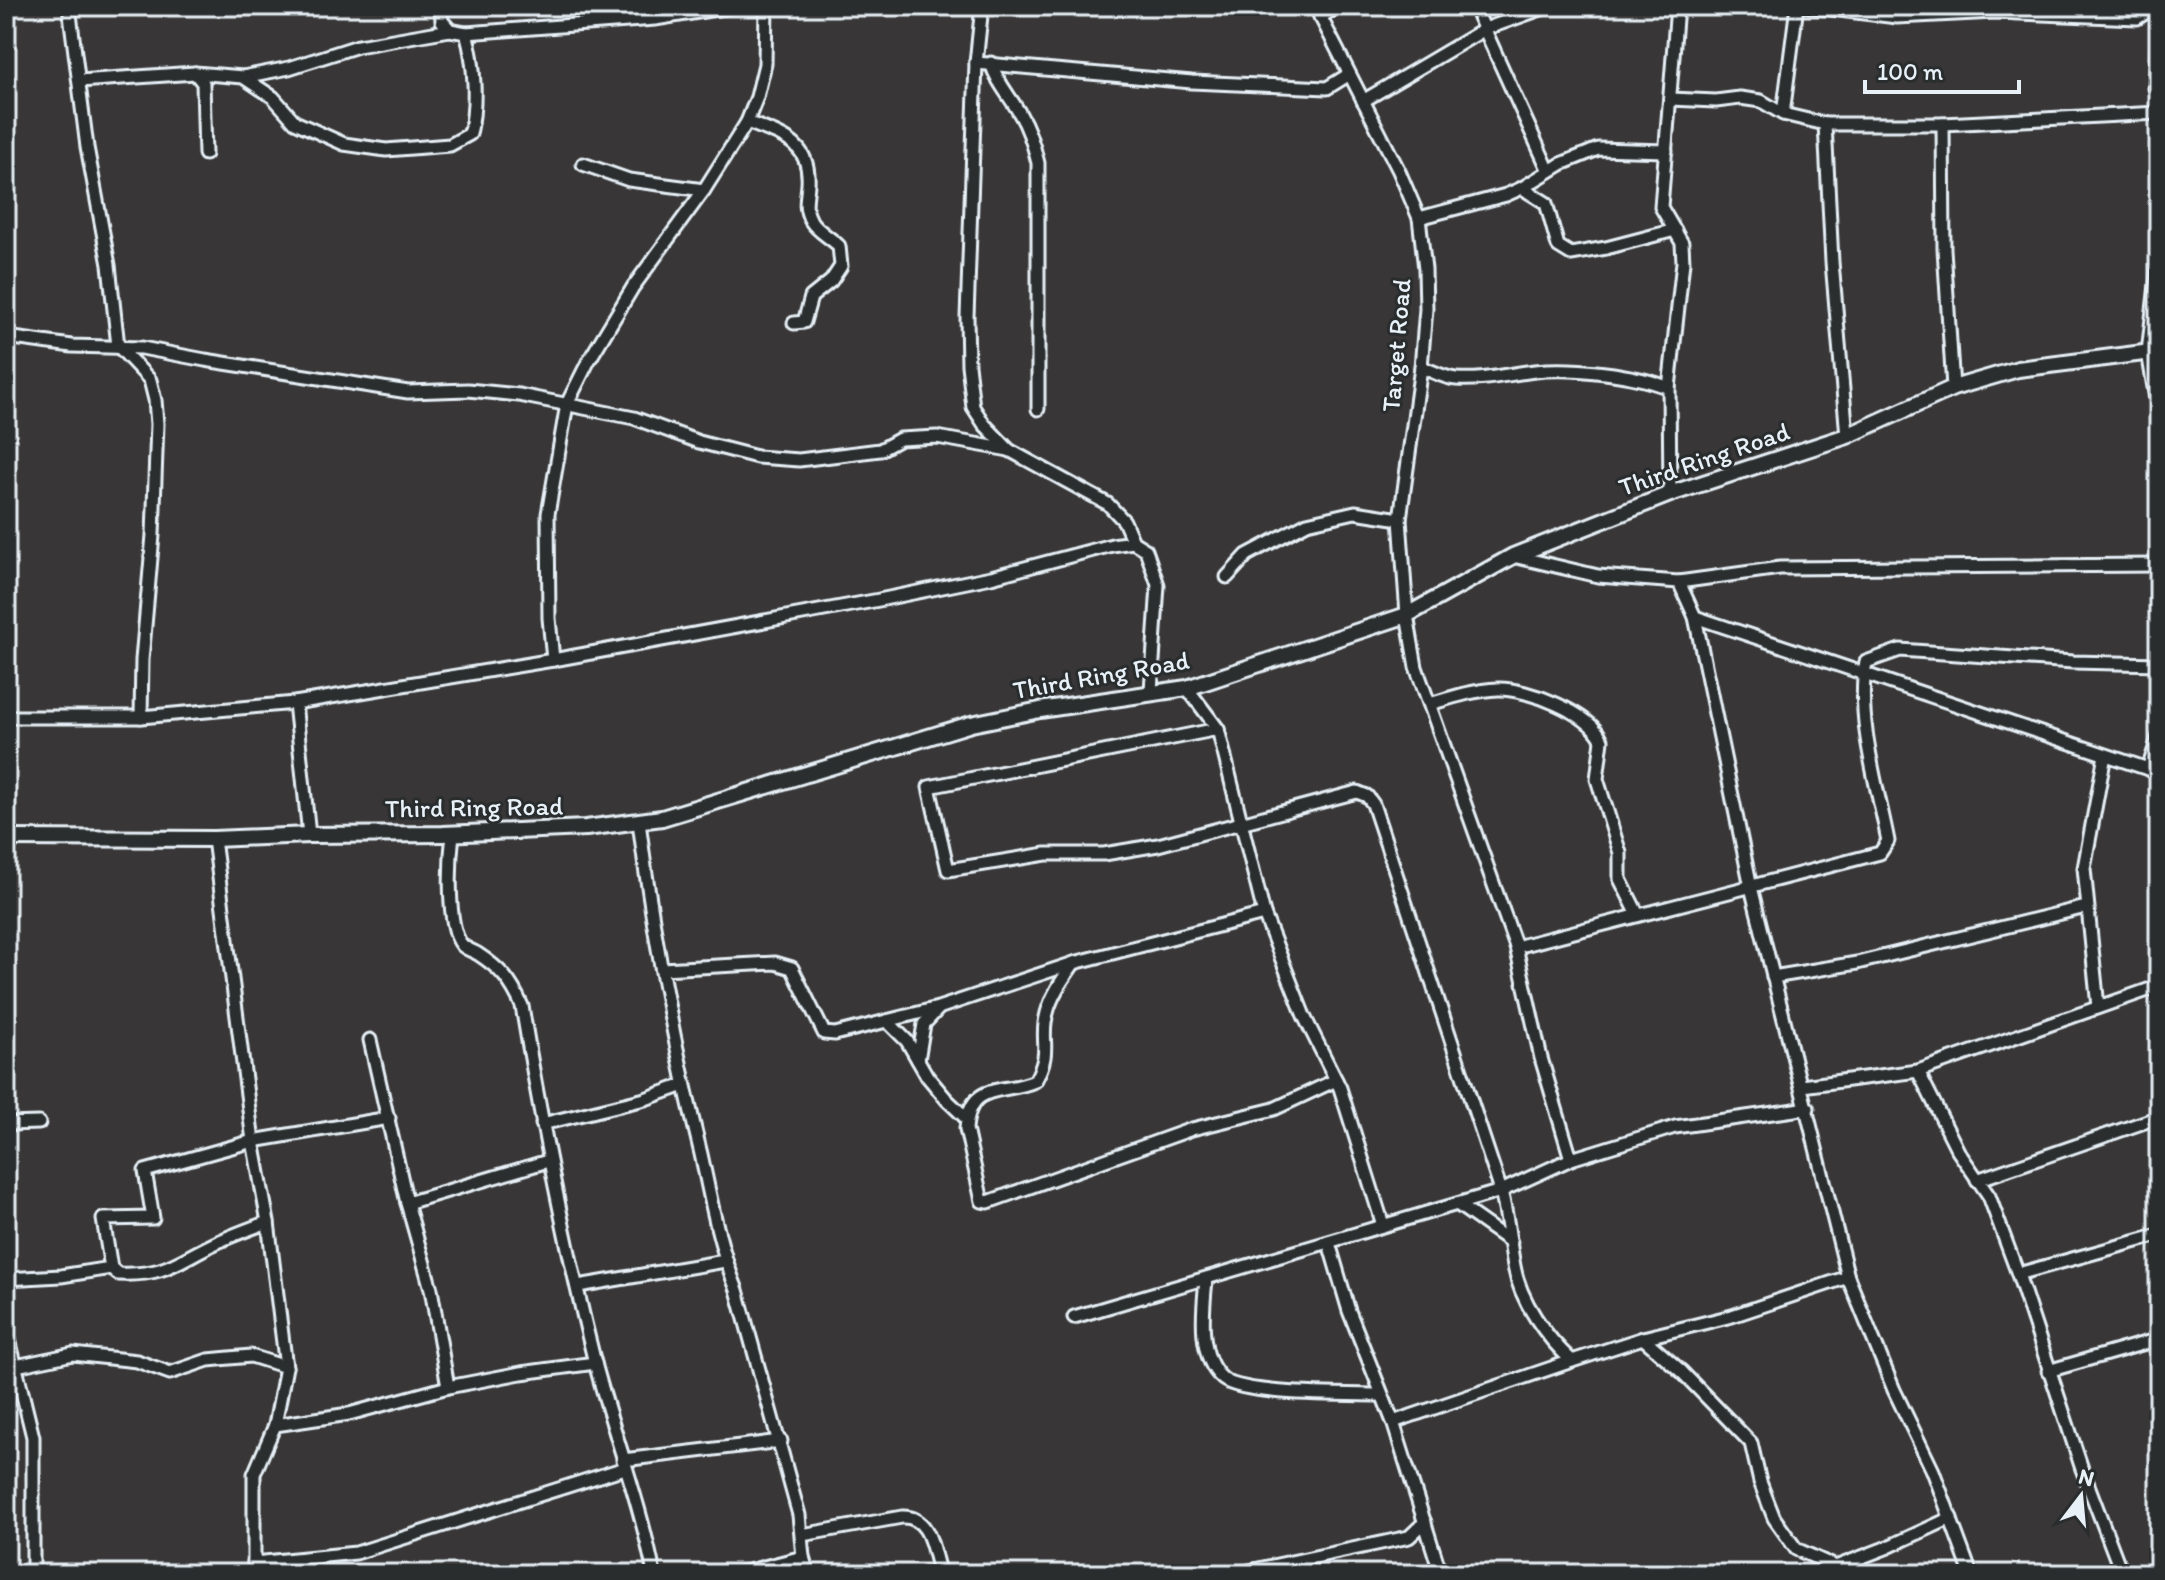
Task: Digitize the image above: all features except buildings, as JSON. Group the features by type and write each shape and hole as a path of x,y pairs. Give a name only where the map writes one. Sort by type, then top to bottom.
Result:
{"street":[{"path":"69,6 87,147 109,265 118,346 150,380 155,400 153,535 142,660 141,717"},
{"path":"441,6 442,21 450,30"},
{"path":"79,81 195,73 243,77 289,68 358,46 450,30 466,33 655,19 735,6"},
{"path":"553,660 549,618 548,514 567,404 633,287 704,190 747,122 765,64 766,6"},
{"path":"982,6 976,63 967,317 973,407 984,424 1009,450 1108,504 1124,521 1133,542 1146,550 1158,585 1151,691"},
{"path":"1317,12 1340,6"},
{"path":"1474,6 1549,171"},
{"path":"1363,101 1485,29 1549,6"},
{"path":"1670,494 1669,388 1683,262 1682,243 1661,207 1677,6"},
{"path":"1783,114 1797,6"},
{"path":"1806,6 1897,17 1995,12 2137,18 2158,26 2157,92 2142,114"},
{"path":"2137,18 2156,6"},
{"name":"Target Road","path":"1317,12 1399,171 1419,218 1426,296 1421,367 1400,519 1407,615 1416,667 1516,947 1541,1058 1571,1159"},
{"path":"243,77 273,97 295,122 344,144 386,150 450,145 470,134 474,118 470,48 466,33"},
{"path":"976,63 1192,82 1327,88 1348,75"},
{"path":"991,63 996,80 1020,113 1032,138 1038,163 1038,409"},
{"path":"195,73 203,83 205,154"},
{"path":"1670,99 1716,101 1740,98 1761,101 1783,114 1825,124 1943,124 2159,113"},
{"path":"747,122 786,136 794,144 805,159 808,182 804,205 812,224 839,246 841,266 831,281 811,297 804,322 794,323"},
{"path":"1825,124 1832,262 1847,436"},
{"path":"1943,124 1944,249 1953,388"},
{"path":"1419,218 1472,206 1522,188 1549,171 1598,149 1666,151"},
{"path":"583,164 629,180 704,190"},
{"path":"1522,188 1546,203 1558,246 1571,254 1675,230"},
{"path":"2159,260 2153,352 2159,417"},
{"path":"6,337 72,346 142,348 408,392 468,390 519,395 634,418 699,442 757,457 799,460 880,450 900,439 937,437 1009,450"},
{"name":"Third Ring Road","path":"6,838 214,839 453,833 586,828 639,822 971,724 1151,691 1187,688 1407,615 1513,556 1670,494 1847,436 1953,388 2018,369 2153,352"},
{"path":"1421,367 1453,379 1496,378 1538,371 1570,372 1648,379 1669,388"},
{"path":"1227,577 1247,555 1307,523 1355,512 1400,519"},
{"path":"6,717 141,717 295,703 553,660 893,597 1133,542"},
{"path":"1513,556 1598,576 1679,582 1780,568 2159,565"},
{"path":"1679,582 1695,617 1751,887 1848,1277 1894,1390 1933,1471 1971,1574"},
{"path":"1695,617 2154,771 2159,736"},
{"path":"1516,947 1880,853 1888,841 1866,727 1863,675 1866,662 1900,650 2073,662 2159,664"},
{"path":"1187,688 1218,729 1264,914 1304,1016 1336,1080 1383,1225"},
{"path":"1430,704 1475,690 1502,688 1566,707 1590,724 1602,740 1597,779 1620,853 1620,879 1638,915"},
{"path":"295,703 309,835"},
{"path":"1218,729 929,787 948,870 1046,854 1117,852 1158,845 1357,792 1367,796 1373,804 1501,1191 1519,1281 1545,1335 1572,1361"},
{"path":"2098,1007 2084,868 2105,755"},
{"path":"639,822 684,1085 725,1261 737,1290 781,1441 799,1515 808,1574"},
{"path":"453,833 450,896 458,936 461,944 497,968 512,983 522,1006 548,1161 595,1363 640,1515 654,1574"},
{"path":"214,839 286,1367 275,1425 254,1474 254,1569 356,1553 624,1464 781,1441"},
{"path":"1773,977 1857,963 2086,907"},
{"path":"662,969 775,963 792,968 824,1033 835,1034 938,1008 1074,963 1264,914"},
{"path":"1074,963 1054,993 1046,1017 1046,1057 1035,1081 1021,1087 1001,1087 986,1093 974,1101 967,1119 966,1129 982,1201 988,1202 1192,1129 1274,1109 1336,1080"},
{"path":"1802,1086 1918,1071 2159,986"},
{"path":"918,1060 924,1024 938,1008"},
{"path":"887,1021 907,1041 947,1100 967,1119"},
{"path":"370,1040 407,1203 431,1289 448,1387"},
{"path":"1918,1071 1958,1151 1989,1196 2018,1274 2048,1371 2122,1574"},
{"path":"542,1124 645,1099 684,1085"},
{"path":"1074,1317 1501,1191 1571,1159 1675,1127 1808,1108"},
{"path":"1977,1180 2159,1117"},
{"path":"268,1222 217,1242 172,1267 146,1275 118,1274 111,1268 103,1219 153,1218 145,1171 253,1141 389,1118"},
{"path":"6,1124 39,1123"},
{"path":"407,1203 548,1161"},
{"path":"1457,1204 1511,1242"},
{"path":"2018,1274 2159,1235"},
{"path":"1329,1243 1349,1311 1393,1422 1437,1562 1444,1574"},
{"path":"578,1286 725,1261"},
{"path":"6,1279 61,1276 111,1268"},
{"path":"1393,1422 1643,1338 1732,1316 1848,1277"},
{"path":"1206,1280 1202,1324 1211,1362 1224,1379 1239,1386 1292,1393 1381,1395"},
{"path":"6,1327 33,1437 33,1574"},
{"path":"1643,1338 1691,1381 1751,1443 1760,1482 1774,1518 1796,1549 1836,1567"},
{"path":"2048,1371 2159,1339"},
{"path":"16,1366 73,1354 137,1361 170,1373 208,1360 251,1356 286,1367"},
{"path":"275,1425 349,1414 448,1387 595,1363"},
{"path":"6,1392 16,1366"},
{"path":"802,1535 902,1517 917,1518 925,1526 940,1574"},
{"path":"1811,1574 1888,1547 1951,1518"},
{"path":"1235,1574 1409,1537 1425,1522"},
{"path":"737,1574 803,1557"}]}
